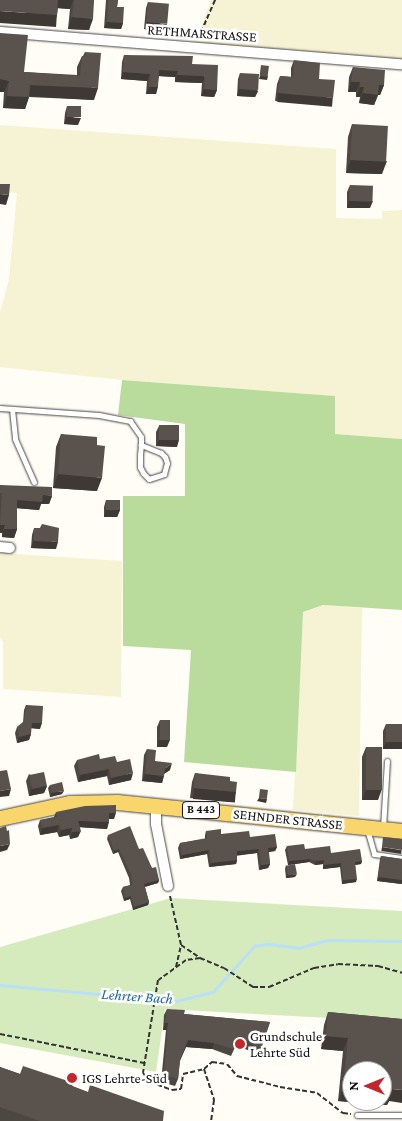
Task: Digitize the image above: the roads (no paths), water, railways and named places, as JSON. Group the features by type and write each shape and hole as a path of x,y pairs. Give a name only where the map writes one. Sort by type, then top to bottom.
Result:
{"main road":[{"name":"SEHNDER STRASSE","path":"0,818 70,803 93,801 402,831"}],"street":[{"name":"RETHMARSTRASSE","path":"0,32 195,46 402,64"},
{"path":"156,806 156,824 168,886"}],"lane":[{"path":"0,408 99,415 130,421 141,437 140,467 143,473 149,478 164,474 167,463 161,452 141,445"},
{"path":"12,409 15,439 34,482"},
{"path":"383,829 387,761"},
{"path":"367,827 374,854 402,858"},
{"path":"357,1115 402,1114"}],"waterway":[{"name":"Lehrter Bach","path":"0,985 176,1001 213,992 254,946 268,944 299,948 327,940 402,941"}],"place":[{"name":"Grundschule Lehrte Süd","path":"240,1044"},
{"name":"IGS Lehrte-Süd","path":"72,1078"}]}
